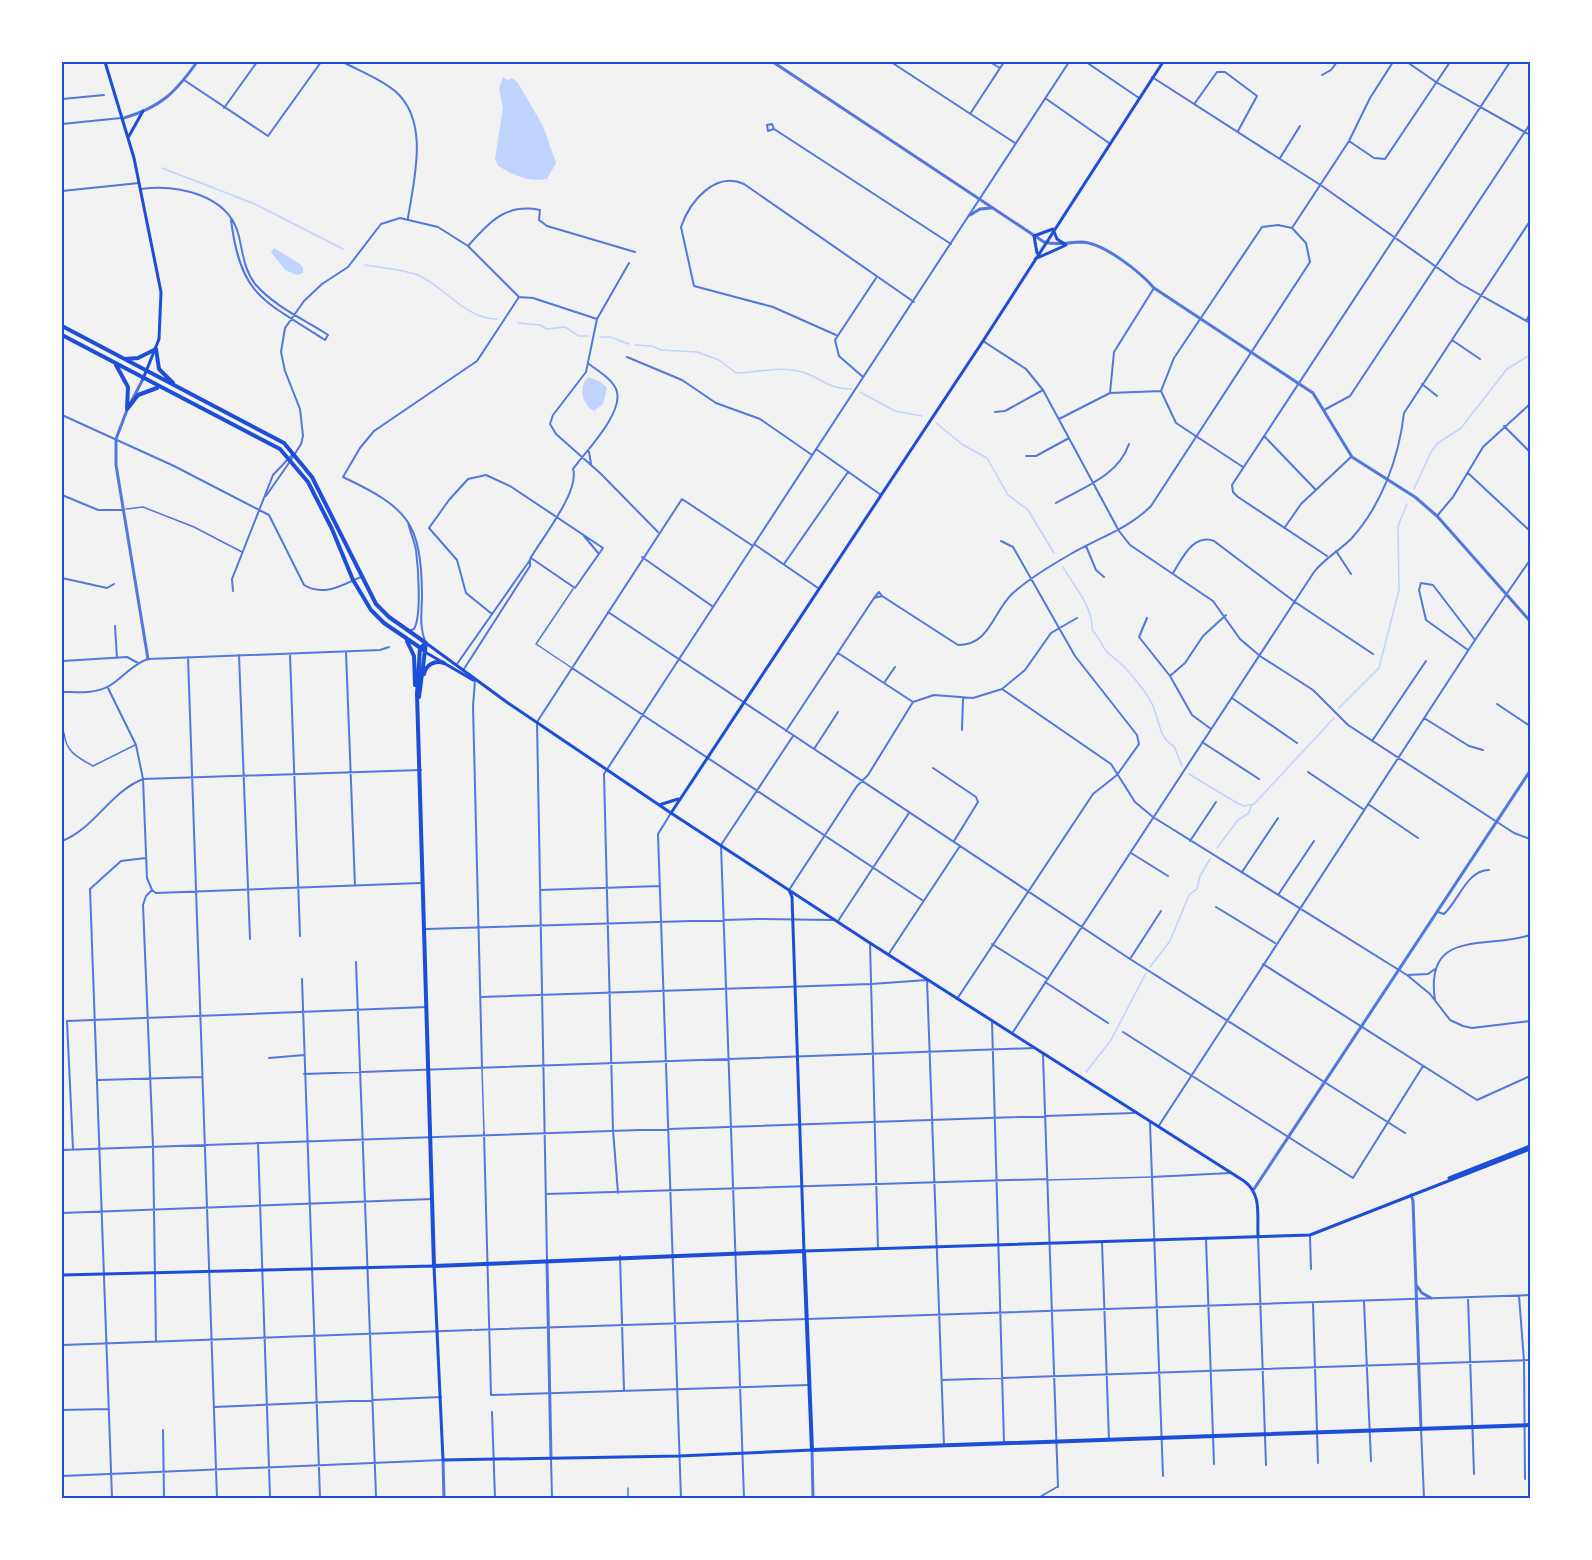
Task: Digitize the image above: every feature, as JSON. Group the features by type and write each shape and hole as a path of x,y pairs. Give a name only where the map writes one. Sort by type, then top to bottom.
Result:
{"main road":[{"path":"105,62 124,118 141,189 162,308 156,349 143,379"},
{"path":"671,813 705,758 983,341 1044,242 1163,62"},
{"path":"129,138 135,121 143,111"},
{"path":"1037,254 1034,236 1053,229"},
{"path":"1053,229 1057,239 1066,245"},
{"path":"1033,260 1066,245"},
{"path":"62,326 146,372 268,433 294,454 317,486 361,577 383,612 464,669 475,680 671,813 1134,1113 1232,1173 1254,1189 1257,1200 1258,1236"},
{"path":"62,335 160,388 265,439 290,458 317,499 353,580 378,617 420,648 468,679 475,680"},
{"path":"124,359 138,358 156,349"},
{"path":"156,349 159,369 164,377 183,391"},
{"path":"112,361 126,380 127,409"},
{"path":"127,409 138,395 146,390 160,388"},
{"path":"405,638 414,656 422,770 428,1069 443,1460 679,1456 1317,1432 1473,1429 1528,1425"},
{"path":"418,696 420,648 426,643"},
{"path":"421,687 426,643"},
{"path":"418,696 426,668 432,663 444,663"},
{"path":"659,805 680,798"},
{"path":"789,890 795,986 812,1450"},
{"path":"62,1275 311,1267 434,1266 620,1256 1310,1235 1454,1175 1530,1148"}],"street":[{"path":"62,124 124,118 143,111 166,99 197,62"},
{"path":"224,108 257,62"},
{"path":"184,80 268,136 321,62"},
{"path":"343,62 397,92 411,113 418,153 408,218"},
{"path":"773,62 1044,242 1066,245 1082,242 1100,247 1140,274 1154,288 1313,393 1352,457 1437,516 1530,621"},
{"path":"891,62 898,63 970,114 1016,143"},
{"path":"990,62 1000,68"},
{"path":"970,114 1004,62"},
{"path":"618,1193 613,1130 604,774 712,606 914,302 1068,62"},
{"path":"1086,62 1139,98"},
{"path":"1322,75 1331,70 1337,62"},
{"path":"1292,228 1322,186 1393,62"},
{"path":"1407,62 1436,82 1530,135"},
{"path":"1349,141 1374,158 1385,159 1450,62"},
{"path":"1327,556 1233,492 1232,485 1510,62"},
{"path":"1195,103 1217,72 1225,72 1257,96 1238,131"},
{"path":"1152,76 1322,186 1395,235 1437,267 1530,323"},
{"path":"62,99 104,95"},
{"path":"1045,98 1109,143"},
{"path":"1324,410 1350,396 1530,124"},
{"path":"1280,158 1299,126"},
{"path":"774,129 951,244"},
{"path":"836,335 762,304 699,289 691,280 681,227 708,187 728,179 744,184 876,278 914,302"},
{"path":"62,191 139,183"},
{"path":"141,189 180,189 219,205 231,220 237,230 245,265 252,279 272,299 328,335 325,340 260,297 245,278 236,254 231,220"},
{"path":"468,246 498,215 517,207 529,207 540,210 539,220 547,226 635,252"},
{"path":"970,215 980,209 991,208"},
{"path":"233,591 232,579 273,475 294,454 302,440 300,409 285,371 281,352 285,328 294,313 322,285 348,267 381,224 392,219 408,218 438,227 468,246 519,297 533,298 597,319"},
{"path":"1012,1034 1295,602 1327,556 1360,528 1387,480 1401,444 1404,413 1530,221"},
{"path":"786,731 874,598 882,596 952,642 967,645 985,633 1009,598 1031,580 1086,546 1119,531 1151,506 1196,438 1310,262 1306,243 1292,228 1278,225 1262,226 1174,358 1161,391 1176,423 1196,438 1243,467"},
{"path":"629,263 597,319 586,372 553,415 550,424 556,434 591,464 659,532"},
{"path":"864,378 839,356 836,335 876,278"},
{"path":"1110,393 1114,352 1154,288"},
{"path":"426,643 422,633 418,543 412,525 396,506 343,477 360,448 374,431 477,361 519,297"},
{"path":"1526,321 1530,314"},
{"path":"1452,340 1480,359"},
{"path":"983,341 1026,369 1042,390 1119,531 1130,545 1213,601 1226,615 1240,639 1260,656 1313,690 1348,724 1514,833 1530,839"},
{"path":"627,357 682,380 716,403 760,419 812,455"},
{"path":"457,664 557,516 575,479 573,469 589,450 614,412 618,397 616,388 589,364"},
{"path":"143,379 127,409 116,439 116,465 148,659"},
{"path":"1422,384 1437,396"},
{"path":"995,412 1005,411 1042,390"},
{"path":"1059,419 1110,393 1161,391"},
{"path":"1437,516 1483,447 1530,404"},
{"path":"62,415 116,439 269,515 304,585 323,591 361,577"},
{"path":"1504,426 1530,452"},
{"path":"1264,436 1315,489"},
{"path":"1026,456 1036,456 1069,438"},
{"path":"1056,503 1111,473 1125,456 1129,444"},
{"path":"816,449 881,495"},
{"path":"589,450 591,464"},
{"path":"1285,527 1315,489 1352,457"},
{"path":"266,496 290,458"},
{"path":"784,564 848,472"},
{"path":"1468,472 1530,531"},
{"path":"492,614 465,593 458,560 429,528 466,481 486,475 498,480 602,545 599,554 577,587 573,588 536,644 922,900"},
{"path":"62,495 98,510 144,507 198,529 243,552"},
{"path":"552,1498 537,722 642,557 682,499 818,588"},
{"path":"407,520 416,549 418,603 416,627 408,631"},
{"path":"583,534 599,554"},
{"path":"1173,573 1191,546 1209,540 1229,551 1295,602 1372,654"},
{"path":"957,999 1093,794 1117,775 1137,748 1139,738 1075,656 1013,547 1001,541"},
{"path":"1086,546 1096,570 1104,577"},
{"path":"1336,550 1351,573"},
{"path":"642,557 712,606"},
{"path":"530,559 573,588"},
{"path":"464,669 530,566 530,559"},
{"path":"1158,1127 1474,640 1530,560"},
{"path":"62,578 107,588 114,584"},
{"path":"1468,650 1426,620 1420,598 1421,583 1433,585 1474,640"},
{"path":"608,612 1028,892 1405,1134"},
{"path":"1170,676 1185,663 1203,636 1226,615"},
{"path":"789,890 913,702 934,695 963,699 982,697 1002,689 1025,670 1051,633 1077,618"},
{"path":"1147,618 1139,637 1170,676 1192,715 1211,729"},
{"path":"115,626 117,658"},
{"path":"62,692 87,692 108,687 138,663 148,659 380,650 389,647"},
{"path":"346,651 355,886"},
{"path":"290,653 300,936"},
{"path":"838,653 913,702"},
{"path":"239,655 250,939"},
{"path":"188,657 217,1498"},
{"path":"63,661 131,658 138,663"},
{"path":"1372,741 1426,661"},
{"path":"884,683 895,666"},
{"path":"475,680 473,706 491,1395 809,1385"},
{"path":"108,687 136,745 143,779 147,878 152,890 156,893 424,883"},
{"path":"1002,689 1111,764 1135,802 1153,817 1400,969 1435,1000 1442,1012 1462,1026 1472,1028 1530,1021"},
{"path":"1232,698 1297,743"},
{"path":"962,730 963,699"},
{"path":"1497,704 1530,726"},
{"path":"814,749 838,712"},
{"path":"1424,718 1474,749 1483,750"},
{"path":"64,733 65,744 72,754 93,766 136,745"},
{"path":"744,1498 721,845 794,736"},
{"path":"1202,742 1259,779"},
{"path":"933,768 976,797 978,801 954,841"},
{"path":"62,841 75,834 127,785 143,779 422,770"},
{"path":"1254,1189 1530,771"},
{"path":"1308,772 1364,810"},
{"path":"1190,841 1216,802"},
{"path":"1368,804 1418,838"},
{"path":"671,813 658,834 681,1498"},
{"path":"425,929 724,920 830,919 838,922 909,813"},
{"path":"1242,872 1278,818"},
{"path":"1278,895 1314,841"},
{"path":"888,955 922,900 960,846"},
{"path":"1131,853 1168,876"},
{"path":"112,1498 90,889 121,861 146,858"},
{"path":"1438,912 1444,914 1453,905 1470,878 1484,870 1489,870"},
{"path":"540,890 660,886"},
{"path":"152,890 146,896 143,904 153,1146 156,1342"},
{"path":"1216,907 1276,943"},
{"path":"1130,958 1161,911"},
{"path":"1407,975 1428,974 1435,969 1446,953 1464,944 1530,935"},
{"path":"870,943 879,1248"},
{"path":"992,944 1108,1023"},
{"path":"356,963 376,1497"},
{"path":"1263,964 1477,1100 1530,1077"},
{"path":"1435,969 1435,1000"},
{"path":"258,1143 270,1498 320,1498 302,979"},
{"path":"480,997 871,984 927,980 944,1446"},
{"path":"73,1149 67,1021 427,1008"},
{"path":"992,1021 1004,1443"},
{"path":"1122,1032 1353,1178 1423,1066"},
{"path":"304,1074 1035,1048"},
{"path":"1038,1498 1053,1487 1058,1487 1043,1054"},
{"path":"269,1058 304,1055"},
{"path":"98,1080 202,1077"},
{"path":"62,1150 431,1137 484,1133 1134,1113"},
{"path":"1150,1123 1163,1476"},
{"path":"546,1194 997,1182 1232,1173"},
{"path":"1411,1194 1424,1498"},
{"path":"62,1213 432,1199"},
{"path":"1310,1235 1311,1269"},
{"path":"1258,1236 1266,1465"},
{"path":"1206,1238 1214,1464"},
{"path":"1102,1241 1109,1440"},
{"path":"620,1256 624,1390"},
{"path":"1416,1282 1422,1293 1431,1298"},
{"path":"1519,1295 1528,1425 1525,1479"},
{"path":"62,1345 1530,1295"},
{"path":"1468,1297 1468,1362 1474,1474"},
{"path":"1364,1301 1371,1461"},
{"path":"1313,1303 1318,1463"},
{"path":"942,1380 1530,1360"},
{"path":"214,1407 441,1397"},
{"path":"62,1410 109,1408"},
{"path":"492,1412 495,1498"},
{"path":"163,1430 164,1498"},
{"path":"812,1450 813,1498"},
{"path":"62,1476 443,1460 444,1498"},
{"path":"628,1488 628,1498"}],"water":[{"path":"503,77 508,80 512,78 518,83 543,126 556,163 547,179 534,180 521,177 498,166 495,159 503,108 499,89"},
{"path":"274,248 300,264 303,267 303,273 297,275 285,270 271,252"},
{"path":"588,377 601,382 607,388 603,404 594,411 584,401 582,391"}],"waterway":[{"path":"162,168 255,204 343,249"},
{"path":"365,265 400,270 420,276 466,309 486,318 497,319"},
{"path":"518,323 540,325 547,329 565,327 579,336 588,336"},
{"path":"600,337 610,337 629,344"},
{"path":"635,345 652,346 661,350 697,352 719,360 736,373 775,369 790,370 805,373 835,387 852,389"},
{"path":"1414,489 1431,452 1438,443 1461,428 1507,369 1530,355"},
{"path":"860,392 895,411 922,416"},
{"path":"936,423 963,445 987,458 1008,495 1028,510 1054,553"},
{"path":"1339,708 1379,668 1399,590 1398,526 1407,504"},
{"path":"1063,567 1090,613 1092,630 1106,650 1128,671 1148,696 1164,738 1174,746 1182,766"},
{"path":"1189,774 1237,803 1244,806 1254,804 1334,718"},
{"path":"1217,848 1238,820 1249,813 1251,806"},
{"path":"1150,967 1170,941 1189,895 1197,889 1200,876 1210,859"},
{"path":"1086,1072 1111,1040 1146,973"}]}
